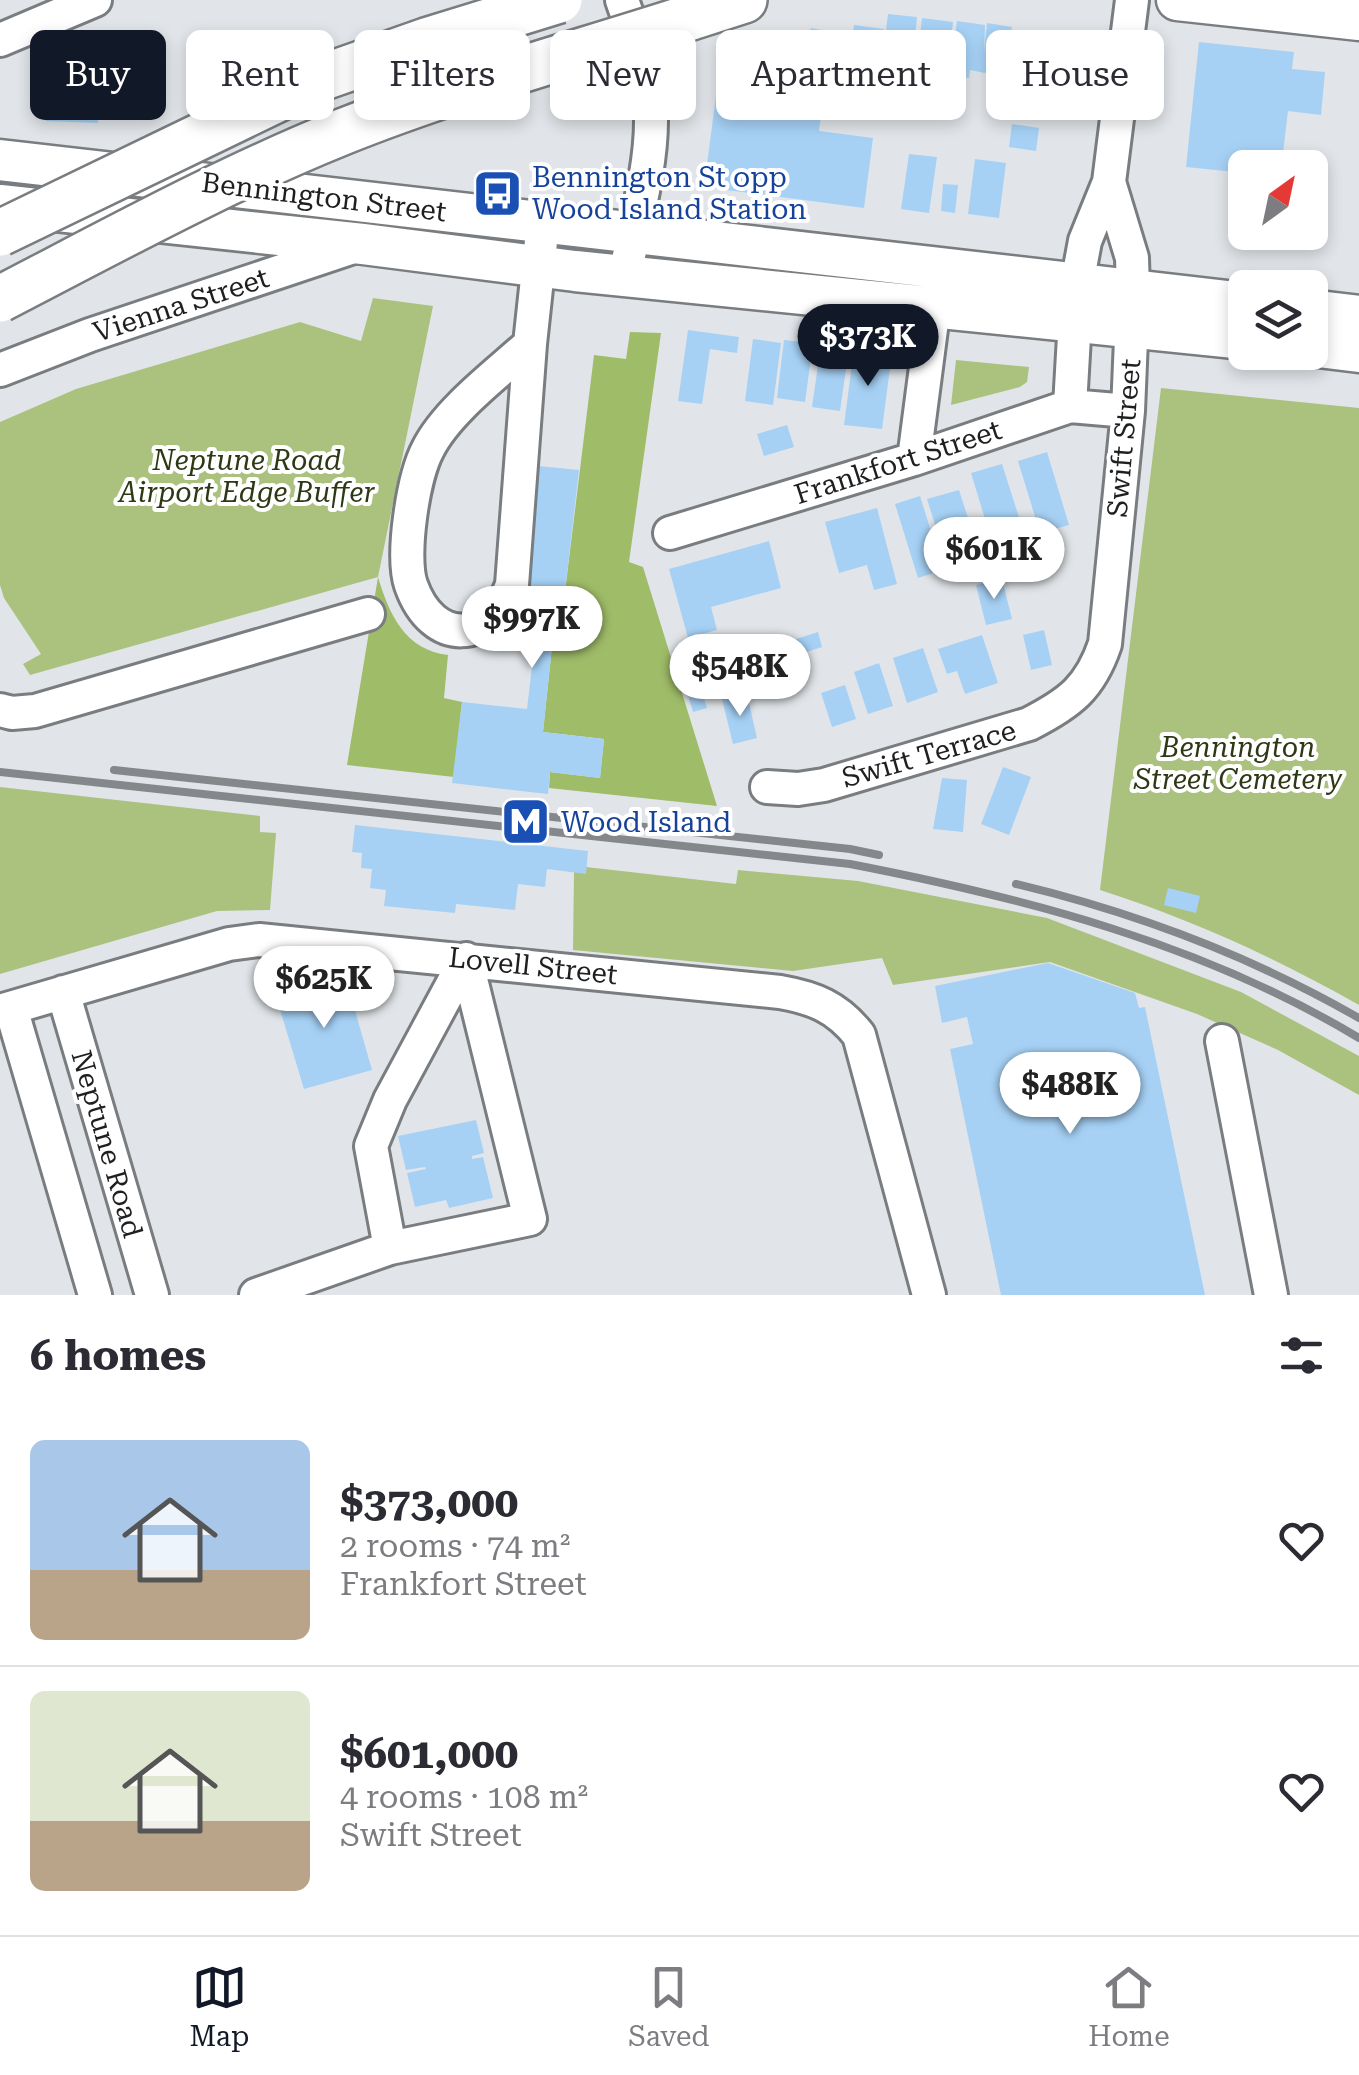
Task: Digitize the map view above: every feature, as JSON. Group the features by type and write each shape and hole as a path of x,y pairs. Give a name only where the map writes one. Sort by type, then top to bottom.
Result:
{"highway":[{"path":"0,233 321,78 426,40 559,0"},
{"path":"0,299 244,176 342,132 744,0"}],"main road":[{"path":"1177,0 1359,20"},
{"name":"Bennington Street","path":"0,160 840,256 1076,302 1133,308 1228,304"},
{"name":"Bennington Street","path":"0,205 538,267 934,306 1076,302"},
{"path":"838,297 840,256"},
{"name":"Bennington Street","path":"1133,308 1228,334"},
{"path":"1328,312 1359,316"},
{"path":"1328,348 1359,352"}],"street":[{"path":"0,40 96,0"},
{"path":"622,0 642,56 650,121 647,160 625,276"},
{"name":"Swift Street","path":"1070,406 1076,302 1086,242 1109,182 1132,0"},
{"name":"Swift Street","path":"1080,691 1096,670 1105,644 1128,411 1132,258 1109,182"},
{"path":"530,344 450,420 430,444 419,468 407,557 410,582 421,608 439,626 463,632 486,626 504,606 512,585 543,222"},
{"name":"Vienna Street","path":"0,370 90,335 363,244"},
{"path":"914,459 934,306"},
{"name":"Frankfort Street","path":"670,533 914,459 1070,406 1128,411"},
{"path":"0,710 12,714 35,710 368,614"},
{"name":"Swift Terrace","path":"767,787 798,789 824,785 1029,724 1058,709 1080,691"},
{"name":"Lovell Street","path":"5,1009 228,944 259,940 780,992 832,1007 859,1035 929,1295"},
{"path":"390,1248 371,1146 390,1100 466,959"},
{"path":"256,1295 390,1248 530,1219 466,959"},
{"name":"Neptune Road","path":"63,992 152,1295"},
{"name":"Neptune Road","path":"5,1009 94,1295"},
{"path":"1222,1041 1271,1295"}],"green space":[{"name":"Neptune Road Airport Edge Buffer","path":"373,298 433,306 378,577 30,675 23,664 41,654 4,598 0,585 0,422 76,389 300,322 361,341"},
{"path":"630,332 661,333 629,562 643,567 717,806 549,788 550,772 600,778 604,739 543,732 557,599 564,600 594,355 626,359"},
{"path":"956,360 1029,367 1027,382 951,405"},
{"name":"Bennington Street Cemetery","path":"1161,388 1359,408 1359,1005 1232,941 1100,890"},
{"path":"378,577 401,628 420,646 448,655 444,698 462,702 454,777 347,765"},
{"path":"0,787 260,816 260,832 276,833 270,910 217,911 0,974"},
{"path":"586,867 736,884 738,870 858,881 1047,918 1241,992 1359,1056 1359,1095 1278,1050 1197,1014 1050,962 893,985 882,958 793,971 573,950 574,872"}],"building":[{"path":"888,14 917,17 916,30 886,30"},
{"path":"922,18 953,22 952,30 921,30"},
{"path":"957,21 985,25 986,73 970,70 966,78 966,30 956,30"},
{"path":"987,23 1012,27 1012,30 986,30"},
{"path":"854,25 884,29 884,30 853,30"},
{"path":"1199,42 1294,52 1292,69 1325,72 1321,115 1288,111 1283,150 1228,150 1228,171 1186,167"},
{"path":"716,96 716,120 820,120 819,131 873,138 864,208 704,187"},
{"path":"46,120 98,120 98,123"},
{"path":"1012,124 1039,128 1036,151 1009,147"},
{"path":"909,154 937,157 929,213 901,209"},
{"path":"975,159 1006,163 999,218 968,214"},
{"path":"943,184 958,185 955,213 941,211"},
{"path":"688,330 739,337 737,353 710,349 702,404 678,401"},
{"path":"753,339 781,343 773,405 745,401"},
{"path":"784,340 813,343 805,402 777,398"},
{"path":"821,344 849,348 840,411 812,407"},
{"path":"854,349 892,353 882,429 844,425"},
{"path":"787,425 794,447 764,456 757,434"},
{"path":"1047,452 1069,525 1040,533 1018,461"},
{"path":"1002,464 1024,533 992,542 971,473"},
{"path":"539,466 579,470 564,600 557,599 543,732 604,739 600,778 550,772 548,794 452,783 462,702 527,709 540,598 525,596"},
{"path":"959,490 974,537 942,547 927,499"},
{"path":"920,496 943,570 918,578 895,504"},
{"path":"877,508 897,584 874,590 867,565 839,573 825,522"},
{"path":"769,541 781,588 711,607 717,630 688,638 669,569"},
{"path":"1002,579 1012,619 986,625 976,585"},
{"path":"1044,630 1052,665 1031,670 1023,635"},
{"path":"818,632 822,647 794,656 790,641"},
{"path":"982,635 998,683 965,694 957,671 947,674 938,649"},
{"path":"923,648 938,692 907,703 893,658"},
{"path":"879,663 893,706 868,714 854,672"},
{"path":"699,681 707,708 693,712 685,685"},
{"path":"845,685 856,719 832,727 821,693"},
{"path":"747,694 757,738 733,744 722,699"},
{"path":"1003,767 1031,777 1009,835 981,824"},
{"path":"942,778 967,780 963,832 933,829"},
{"path":"355,825 588,851 586,874 547,869 545,887 518,884 515,910 456,904 455,913 384,906 386,890 370,888 372,869 361,868 362,853 352,852"},
{"path":"1168,888 1200,896 1196,913 1164,905"},
{"path":"1048,963 1135,993 1139,1008 1145,1007 1205,1295 1001,1295 950,1049 973,1044 967,1017 942,1023 935,986"},
{"path":"344,972 372,1070 304,1089 275,993"},
{"path":"476,1120 484,1153 472,1159 483,1157 493,1198 449,1208 446,1200 415,1207 407,1173 426,1169 406,1170 398,1136"}],"railway":[{"path":"114,770 879,855"},
{"path":"0,772 850,864 982,892 1112,928 1238,976 1359,1038"},
{"path":"1016,884 1105,908 1192,939 1277,975 1359,1018"}],"place":[{"name":"Bennington St opp Wood Island Station","path":"497,193"},
{"name":"Wood Island","path":"526,822"}]}
